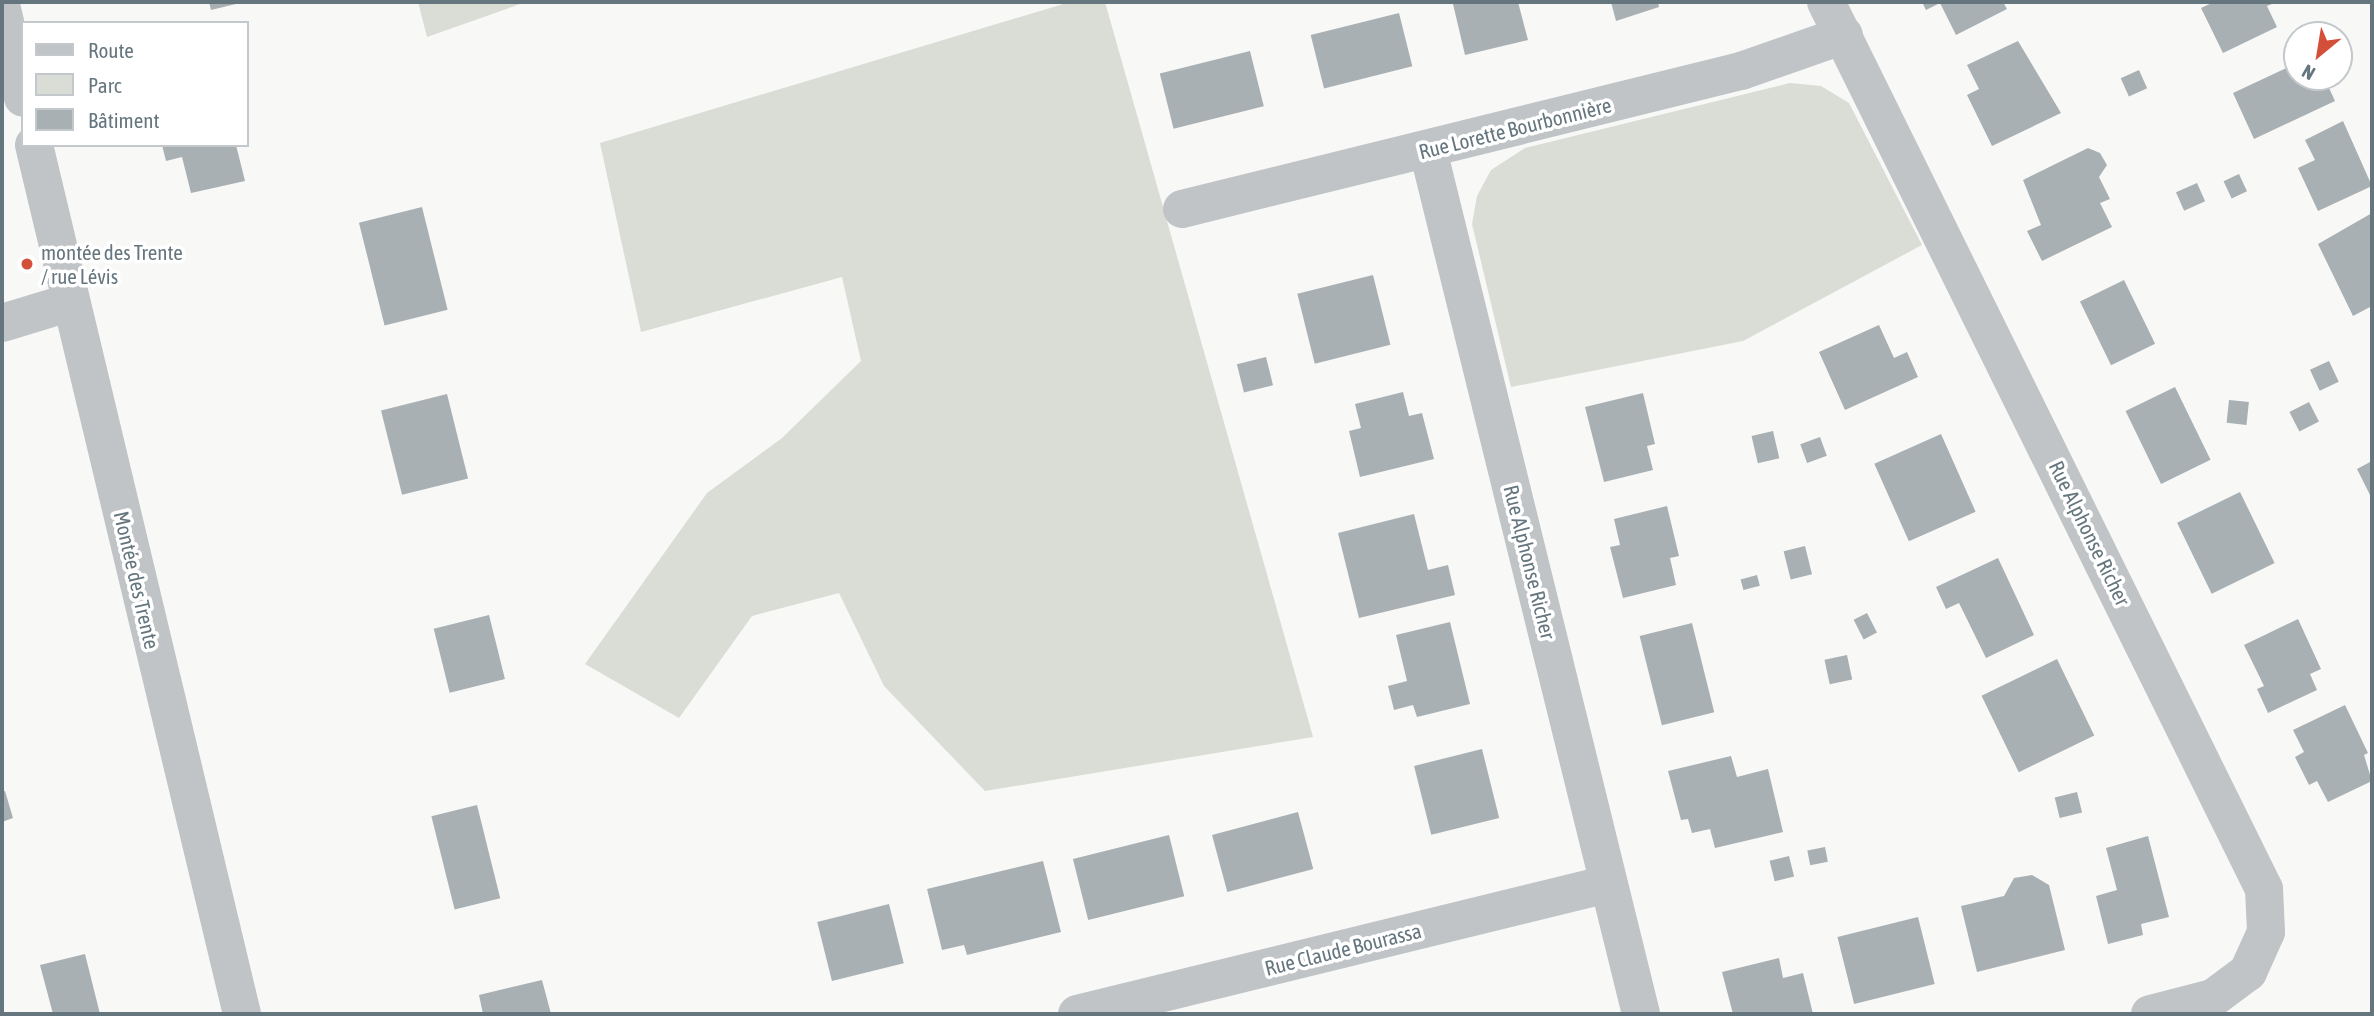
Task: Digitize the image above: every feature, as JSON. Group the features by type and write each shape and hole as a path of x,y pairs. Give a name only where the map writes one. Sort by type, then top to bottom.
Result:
{"street":[{"name":"Rue Alphonse Richer","path":"1826,2 2264,889 2266,932 2248,972 2213,998 2150,1014"},
{"path":"2,9 21,90"},
{"name":"Rue Lorette Bourbonnière","path":"1182,209 1741,71 1844,35"},
{"name":"Montée des Trente","path":"34,147 242,1014"},
{"name":"Rue Alphonse Richer","path":"1428,150 1641,1014"},
{"path":"2,323 71,302"},
{"name":"Rue Claude Bourassa","path":"1077,1014 1147,1006 1608,884"}],"green space":[{"path":"418,2 526,2 427,37"},
{"path":"1070,2 1105,2 1313,737 985,791 884,686 839,593 752,616 679,718 585,664 707,493 782,438 861,361 842,277 641,332 600,143"},
{"path":"1790,83 1821,86 1849,103 1922,245 1743,341 1511,387 1472,224 1477,196 1491,170 1525,148"}],"building":[{"path":"209,2 240,2 240,3 211,10"},
{"path":"1518,2 1528,40 1465,55 1453,4"},
{"path":"1611,2 1658,2 1659,7 1616,21"},
{"path":"1922,2 2003,2 2007,9 1956,35 1940,3 1926,10"},
{"path":"2214,2 2277,2 2267,6 2277,27 2223,53 2201,8"},
{"path":"1399,13 1412,66 1324,88 1311,35"},
{"path":"2018,41 2061,113 1992,146 1967,95 1979,89 1967,65"},
{"path":"1250,51 1264,106 1174,129 1160,73"},
{"path":"2139,70 2147,88 2129,96 2121,78"},
{"path":"2283,70 2283,91 2330,91 2335,101 2254,139 2233,93"},
{"path":"2343,121 2372,186 2318,211 2298,168 2315,160 2305,140"},
{"path":"162,147 236,147 245,181 191,193 182,157 166,161"},
{"path":"2088,148 2100,153 2107,165 2099,177 2110,199 2100,203 2112,227 2042,261 2027,231 2041,225 2023,180"},
{"path":"2239,174 2247,191 2232,198 2224,181"},
{"path":"2197,183 2205,201 2184,211 2176,192"},
{"path":"422,207 448,310 385,326 359,223"},
{"path":"2372,213 2372,306 2353,316 2318,244"},
{"path":"1373,275 1390,345 1315,364 1297,294"},
{"path":"2124,280 2155,344 2111,365 2080,301"},
{"path":"1879,325 1894,358 1907,352 1918,377 1845,410 1819,352"},
{"path":"1266,357 1273,385 1244,392 1237,364"},
{"path":"2329,361 2339,382 2320,391 2310,370"},
{"path":"2175,387 2211,460 2161,484 2126,411"},
{"path":"1403,392 1409,416 1422,413 1434,459 1360,477 1349,431 1361,428 1355,404"},
{"path":"1643,393 1655,444 1647,446 1653,470 1604,482 1585,407"},
{"path":"447,394 468,478 402,495 381,410"},
{"path":"2229,400 2249,402 2246,425 2227,423"},
{"path":"2309,402 2319,422 2299,432 2289,412"},
{"path":"1773,431 1779,458 1758,463 1752,436"},
{"path":"1941,434 1976,512 1909,541 1874,464"},
{"path":"1820,437 1827,456 1807,463 1800,444"},
{"path":"2372,461 2372,499 2357,469"},
{"path":"2240,492 2275,563 2212,594 2177,523"},
{"path":"1667,506 1679,556 1670,558 1676,585 1623,598 1610,547 1620,545 1614,519"},
{"path":"1414,514 1428,570 1448,565 1455,595 1359,618 1338,533"},
{"path":"1805,546 1812,574 1791,579 1784,551"},
{"path":"1998,558 2034,635 1986,658 1959,603 1946,609 1936,587"},
{"path":"1757,575 1760,586 1743,590 1741,579"},
{"path":"1867,613 1877,633 1864,639 1854,620"},
{"path":"489,615 505,679 450,693 434,629"},
{"path":"2298,619 2321,669 2310,674 2317,690 2268,713 2257,689 2264,686 2244,645"},
{"path":"1450,622 1470,704 1417,717 1413,705 1394,710 1388,686 1407,681 1396,635"},
{"path":"1692,623 1714,712 1662,725 1640,636"},
{"path":"1847,655 1852,679 1830,684 1825,660"},
{"path":"2057,659 2094,735 2019,772 1982,696"},
{"path":"2345,705 2368,753 2364,755 2372,781 2328,802 2317,781 2309,785 2295,757 2304,752 2293,730"},
{"path":"1482,749 1499,818 1431,835 1414,766"},
{"path":"1731,756 1737,777 1768,769 1783,832 1715,848 1710,829 1692,833 1688,819 1681,820 1668,771"},
{"path":"5,791 13,818 2,822 2,792"},
{"path":"2077,792 2082,812 2060,818 2055,798"},
{"path":"477,805 500,898 455,910 431,816"},
{"path":"1298,812 1313,869 1227,892 1212,835"},
{"path":"1169,835 1184,896 1088,920 1073,859"},
{"path":"2148,836 2169,917 2141,924 2143,935 2108,944 2096,896 2117,890 2106,848"},
{"path":"1825,847 1828,862 1810,865 1807,850"},
{"path":"1789,856 1794,876 1775,881 1770,861"},
{"path":"1043,861 1061,932 967,955 964,945 942,950 927,889"},
{"path":"2032,875 2049,885 2065,950 1977,972 1961,906 2004,896 2014,878"},
{"path":"889,904 904,963 832,981 817,922"},
{"path":"1918,917 1935,984 1854,1004 1837,937"},
{"path":"85,954 100,1014 53,1014 40,965"},
{"path":"1779,958 1783,978 1803,973 1813,1014 1733,1014 1722,972"},
{"path":"542,980 551,1014 483,1014 479,995"}],"place":[{"name":"montée des Trente / rue Lévis","path":"27,264"}]}
